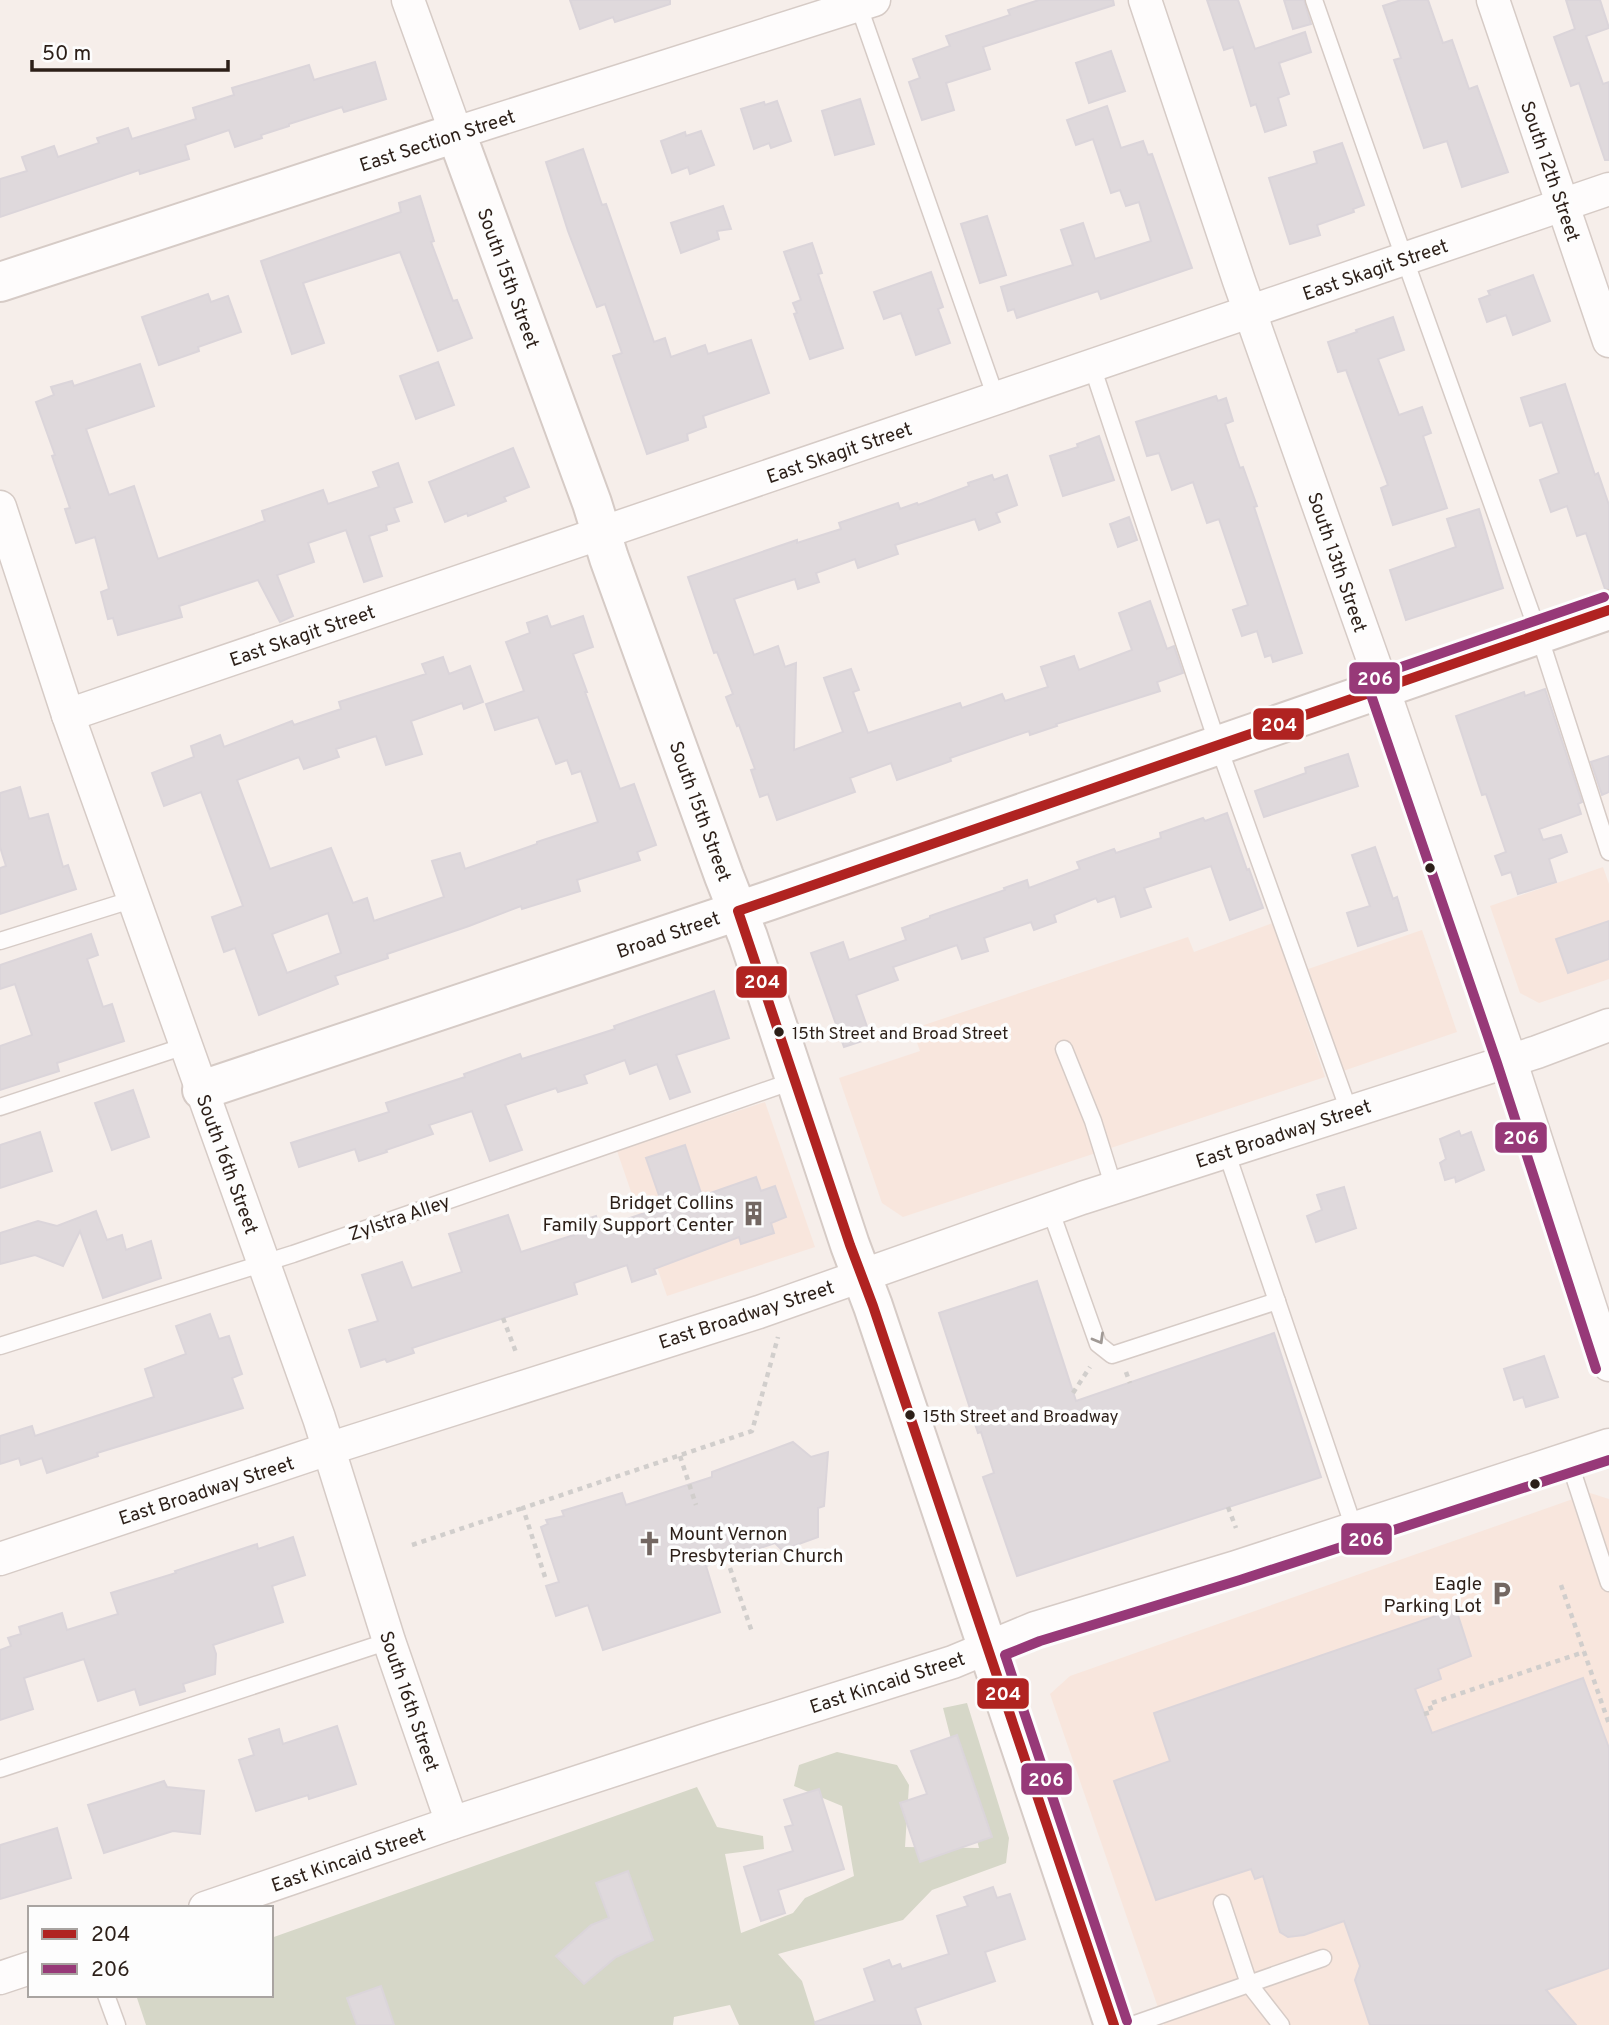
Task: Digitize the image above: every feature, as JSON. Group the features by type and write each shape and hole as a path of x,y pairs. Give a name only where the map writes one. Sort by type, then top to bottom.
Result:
{"street":[{"name":"South 15th Street","path":"408,0 587,490 622,596 748,937 1114,2025"},
{"name":"South 13th Street","path":"1144,0 1510,1059 1609,1365"},
{"name":"South 12th Street","path":"1493,0 1609,341"},
{"name":"East Section Street","path":"0,282 456,134 789,12 863,2"},
{"name":"East Skagit Street","path":"68,715 1609,189"},
{"name":"South 16th Street","path":"0,507 68,715 328,1449 389,1641 452,1823"},
{"name":"Broad Street","path":"202,1090 738,911 1609,610"},
{"name":"East Broadway Street","path":"0,1559 328,1449 759,1312 1050,1209 1609,1025"},
{"name":"East Kincaid Street","path":"211,1906 452,1823 953,1662 1035,1628 1236,1567 1609,1445"},
{"path":"0,1978 28,1969"}],"lane":[{"path":"1314,0 1539,635 1609,852"},
{"path":"863,2 996,398"},
{"path":"1092,366 1218,745 1349,1111"},
{"path":"0,941 134,899"},
{"path":"0,1107 186,1046"},
{"path":"1064,1049 1093,1121 1114,1188"},
{"name":"Zylstra Alley","path":"0,1346 263,1263 796,1080"},
{"path":"1226,1151 1353,1528"},
{"path":"1050,1209 1098,1344 1112,1355 1277,1301"},
{"path":"1568,1458 1609,1583"},
{"path":"0,1769 389,1641"},
{"path":"1222,1903 1250,1984 1281,2025"},
{"path":"1132,2025 1323,1958"},
{"path":"107,1997 117,2025"}],"path":[{"path":"503,1318 517,1355"},
{"path":"412,1545 752,1431 778,1337"},
{"path":"1073,1393 1090,1367"},
{"path":"1125,1368 1130,1383"},
{"path":"680,1456 696,1505"},
{"path":"1228,1507 1236,1528"},
{"path":"523,1508 545,1577"},
{"path":"730,1568 752,1632"},
{"path":"1561,1585 1609,1724"},
{"path":"1424,1714 1432,1712 1429,1704 1584,1652"}],"shaded area":[{"path":"1603,867 1609,884 1609,979 1539,1003 1520,993 1490,906"},
{"path":"1273,923 1325,1077 903,1217 882,1203 839,1078 920,1051 912,1029 1188,937 1194,952"},
{"path":"1422,930 1457,1032 1343,1071 1308,969"},
{"path":"765,1102 815,1247 667,1296 617,1151"},
{"path":"1590,1493 1609,1499 1609,2025 1164,2025 1050,1694 1070,1676"},
{"path":"967,1703 1009,1838 1006,1863 932,1890 903,1920 778,1954 802,1981 816,2025 739,2025 730,2005 674,2017 673,2025 146,2025 137,1997 273,1997 273,1937 697,1787 717,1827 763,1836 764,1849 725,1854 741,1933 793,1913 805,1898 854,1876 842,1806 794,1786 799,1765 837,1752 897,1765 909,1785 905,1847 979,1848 943,1708"}],"building":[{"path":"570,0 670,0 670,4 615,22 613,17 580,29"},
{"path":"1039,0 1113,0 1114,5 983,47 990,69 946,83 954,110 922,120 909,82 920,78 913,59 950,46 946,36 1010,15 1008,10"},
{"path":"1207,0 1238,0 1255,49 1305,32 1311,52 1279,63 1289,94 1278,98 1286,125 1265,132 1256,104 1251,106 1233,47 1224,50"},
{"path":"1284,0 1304,0 1311,24 1293,29"},
{"path":"1401,0 1428,0 1443,43 1452,40 1469,89 1477,86 1508,172 1462,187 1447,141 1424,148 1394,60 1401,58 1383,6"},
{"path":"1566,0 1600,0 1609,28 1586,36 1603,84 1609,82 1609,160 1605,160 1579,83 1571,86 1554,37 1575,29"},
{"path":"1111,51 1125,91 1089,103 1076,63"},
{"path":"375,62 386,99 344,112 342,107 289,124 261,135 262,138 235,147 229,130 185,145 189,159 140,174 139,170 0,217 0,179 27,171 22,157 54,146 58,157 99,143 97,138 128,128 132,139 196,119 193,108 234,95 232,88 309,65 314,80"},
{"path":"860,99 874,144 835,155 822,111"},
{"path":"777,101 791,141 771,148 769,143 754,149 741,109"},
{"path":"1107,106 1121,148 1143,141 1148,155 1152,154 1192,268 1101,299 1098,291 1017,318 1014,309 1008,311 1001,287 1073,265 1061,230 1083,223 1095,259 1151,241 1139,202 1126,206 1120,190 1111,193 1093,139 1076,145 1067,120"},
{"path":"701,131 714,165 690,174 688,167 672,173 661,141 685,132 686,136"},
{"path":"1342,143 1364,205 1353,209 1354,212 1317,225 1320,235 1290,244 1269,178 1317,163 1314,152"},
{"path":"583,149 602,205 606,204 654,342 665,338 671,357 705,345 708,354 751,340 769,393 703,416 706,427 687,434 688,440 647,454 613,356 622,353 605,304 597,307 568,231 546,162"},
{"path":"420,196 434,241 431,242 453,301 457,300 472,338 438,351 400,252 303,283 324,343 292,354 261,261 401,212 399,203"},
{"path":"723,206 731,229 717,231 719,239 681,253 671,223"},
{"path":"987,216 1006,275 980,283 961,224"},
{"path":"812,243 822,273 818,274 843,348 810,359 794,314 797,313 793,303 801,300 784,252"},
{"path":"931,272 943,307 938,309 950,343 916,355 901,313 884,319 874,292"},
{"path":"1533,275 1550,321 1513,335 1506,315 1487,322 1479,299 1490,295 1488,291"},
{"path":"208,294 211,302 228,296 241,332 198,347 199,351 159,365 142,317"},
{"path":"1393,317 1404,350 1378,359 1399,415 1422,407 1431,433 1423,436 1447,508 1393,525 1381,488 1388,485 1346,370 1338,372 1328,342"},
{"path":"438,362 454,405 416,419 400,376"},
{"path":"140,364 154,406 86,429 109,495 134,486 158,559 265,521 262,511 323,490 328,504 379,487 373,472 398,463 412,502 394,508 399,521 386,525 387,530 369,536 382,576 364,582 346,530 308,543 314,562 277,575 293,616 280,622 258,580 179,606 182,617 118,635 113,618 108,619 101,592 109,589 95,537 76,543 65,509 70,508 52,456 55,455 36,402 54,395 51,387 72,381 74,386"},
{"path":"1565,384 1595,475 1598,473 1609,505 1609,589 1605,589 1586,533 1577,536 1567,506 1551,512 1540,480 1559,473 1542,422 1530,426 1521,398"},
{"path":"1216,396 1218,401 1226,398 1233,421 1225,424 1257,506 1254,507 1302,653 1273,662 1271,655 1265,657 1257,631 1242,636 1233,610 1248,605 1219,519 1207,523 1193,482 1172,490 1159,453 1147,456 1136,422"},
{"path":"1099,436 1114,480 1063,496 1050,456 1078,447 1077,444"},
{"path":"513,448 529,487 504,497 506,501 445,522 429,482"},
{"path":"992,475 994,480 1007,475 1017,505 996,513 1000,522 979,530 975,519 895,545 898,554 858,568 855,559 816,573 819,582 798,589 795,579 734,599 754,655 778,646 785,667 796,663 794,750 843,732 824,678 851,669 859,690 853,692 868,733 960,703 962,708 1002,694 1005,701 1048,687 1041,667 1074,656 1079,670 1132,650 1119,613 1150,601 1167,649 1174,646 1183,673 1157,682 1160,691 1030,735 1029,731 950,758 951,761 897,780 891,763 850,778 855,792 777,820 768,794 760,797 751,770 755,769 726,697 733,694 717,652 714,653 688,577 797,540 797,543 841,529 839,523 898,503 900,509 917,503 918,505"},
{"path":"1479,509 1503,588 1406,620 1390,570 1456,547 1447,519"},
{"path":"1129,517 1137,540 1118,547 1110,524"},
{"path":"547,616 551,627 583,616 593,647 573,654 585,692 620,789 634,784 656,845 637,852 640,860 577,880 580,891 522,909 521,906 387,954 388,958 335,976 338,984 259,1015 235,948 224,952 212,917 243,906 201,792 164,806 152,773 194,757 191,746 220,735 224,747 292,721 294,725 341,709 339,702 426,674 422,664 443,657 449,674 470,666 483,702 464,709 462,703 411,721 422,754 386,765 376,736 336,749 339,757 304,769 299,757 237,780 270,869 331,848 353,903 367,898 374,921 444,897 432,861 460,853 465,869 598,822 581,771 572,774 567,760 556,764 538,717 495,730 486,704 524,691 506,642 530,633 527,623","holes":["328,913 341,953 287,973 272,934"]},
{"path":"1545,689 1582,802 1578,804 1581,814 1539,829 1543,840 1561,835 1567,852 1549,859 1556,882 1518,894 1511,872 1502,875 1495,856 1506,852 1486,794 1482,795 1456,716 1524,692 1525,696"},
{"path":"1348,754 1358,786 1264,817 1255,791 1306,773 1305,768"},
{"path":"1609,756 1609,792 1602,795 1591,762"},
{"path":"20,787 29,819 48,814 63,867 68,865 76,889 0,914 0,868 6,866 0,847 0,793"},
{"path":"1227,813 1263,908 1230,920 1211,866 1144,888 1151,907 1121,917 1115,896 1098,902 1096,898 1054,915 1056,922 1034,930 1031,922 984,938 988,951 962,959 957,945 893,967 898,980 856,995 871,1038 844,1047 811,953 843,942 849,960 906,940 902,928 930,916 1027,880 1029,888 1080,869 1077,862 1114,849 1116,853 1161,838 1160,833"},
{"path":"1375,847 1393,899 1397,897 1407,930 1358,946 1347,913 1370,906 1352,855"},
{"path":"1609,921 1609,959 1568,973 1556,939"},
{"path":"91,934 98,955 87,959 103,1007 112,1004 124,1041 57,1063 59,1071 0,1090 0,1046 32,1035 15,984 0,989 0,965"},
{"path":"714,991 729,1038 676,1055 690,1092 670,1099 657,1064 630,1074 625,1060 584,1075 587,1083 558,1092 556,1088 505,1105 522,1150 490,1161 472,1111 429,1125 433,1134 386,1150 387,1152 359,1161 355,1149 299,1167 291,1143 389,1112 386,1103 465,1077 464,1074 520,1054 522,1059 615,1029 614,1026"},
{"path":"133,1090 149,1137 112,1150 95,1103"},
{"path":"1459,1131 1461,1136 1471,1132 1484,1170 1456,1182 1455,1177 1445,1180 1440,1163 1446,1159 1440,1139"},
{"path":"40,1132 52,1171 0,1188 0,1145"},
{"path":"685,1145 702,1196 756,1177 761,1191 775,1186 786,1217 771,1223 774,1233 741,1244 739,1237 654,1269 656,1274 632,1282 627,1265 574,1283 577,1294 412,1348 414,1353 361,1367 349,1330 378,1321 362,1275 402,1262 412,1288 462,1272 449,1234 508,1215 521,1252 574,1235 571,1224 596,1216 600,1228 663,1207 646,1158"},
{"path":"1344,1187 1356,1228 1316,1242 1307,1216 1322,1210 1317,1195"},
{"path":"96,1211 107,1240 122,1235 126,1250 151,1241 161,1278 103,1298 80,1231 63,1266 35,1255 0,1264 0,1233 38,1221 57,1226"},
{"path":"1037,1281 1076,1401 1274,1333 1321,1477 1017,1576 983,1477 994,1473 981,1432 978,1433 939,1313"},
{"path":"210,1314 219,1339 229,1336 242,1374 232,1378 243,1408 97,1453 98,1456 47,1473 42,1458 21,1465 19,1458 0,1464 0,1436 32,1426 35,1436 154,1397 145,1369 186,1354 176,1326"},
{"path":"1544,1356 1558,1397 1526,1407 1523,1397 1514,1400 1504,1369"},
{"name":"Mount Vernon Presbyterian Church","path":"793,1442 811,1457 828,1452 824,1506 818,1508 818,1537 782,1550 775,1543 706,1566 720,1612 603,1650 588,1605 556,1616 546,1586 559,1582 541,1527 548,1524 546,1520 564,1516 562,1511 622,1493 626,1505 712,1477 712,1472"},
{"path":"293,1537 305,1575 272,1586 283,1622 213,1645 216,1654 215,1674 183,1684 185,1691 140,1705 135,1689 98,1701 84,1659 24,1678 33,1709 0,1720 0,1650 11,1646 8,1638 21,1634 19,1627 62,1613 67,1630 118,1614 111,1593 257,1544 258,1549"},
{"path":"1456,1609 1471,1656 1438,1669 1441,1679 1415,1689 1432,1733 1583,1678 1609,1748 1609,1968 1546,1990 1576,2025 1370,2025 1355,1980 1360,1966 1344,1921 1304,1935 1288,1937 1280,1932 1263,1876 1255,1879 1251,1869 1156,1900 1114,1781 1170,1761 1154,1713"},
{"path":"337,1726 356,1784 309,1799 308,1795 256,1811 239,1760 254,1755 249,1739 279,1729 283,1744"},
{"path":"957,1735 992,1837 920,1862 900,1803 927,1794 911,1751"},
{"path":"164,1781 167,1787 204,1791 200,1834 173,1831 104,1853 88,1805"},
{"path":"819,1789 844,1869 778,1890 785,1913 761,1921 744,1867 793,1851 785,1827 793,1825 784,1800"},
{"path":"57,1828 71,1878 0,1899 0,1845"},
{"path":"628,1871 653,1940 616,1957 584,1984 556,1956 591,1925 609,1918 596,1883"},
{"path":"993,1887 997,1898 1010,1894 1025,1939 985,1952 995,1981 915,2008 921,2025 816,2025 815,2022 875,2001 864,1969 889,1960 892,1967 900,1964 902,1969 949,1954 937,1916 968,1906 964,1897"},
{"path":"381,1986 394,2025 357,2025 347,1998"}],"transit line":[{"name":"206","path":"1596,1369 1497,1063 1369,689 1371,681 1378,675 1604,597"},
{"name":"204","path":"1114,2025 738,911 1609,610"},
{"name":"206","path":"1127,2021 1005,1655 1040,1641 1240,1580 1609,1460"}],"place":[{"name":"15th Street and Broad Street","path":"779,1032"},
{"name":"Bridget Collins Family Support Center","path":"754,1213"},
{"name":"15th Street and Broadway","path":"910,1415"},
{"name":"Mount Vernon Presbyterian Church","path":"649,1544"},
{"name":"Eagle Parking Lot","path":"1502,1594"}]}
